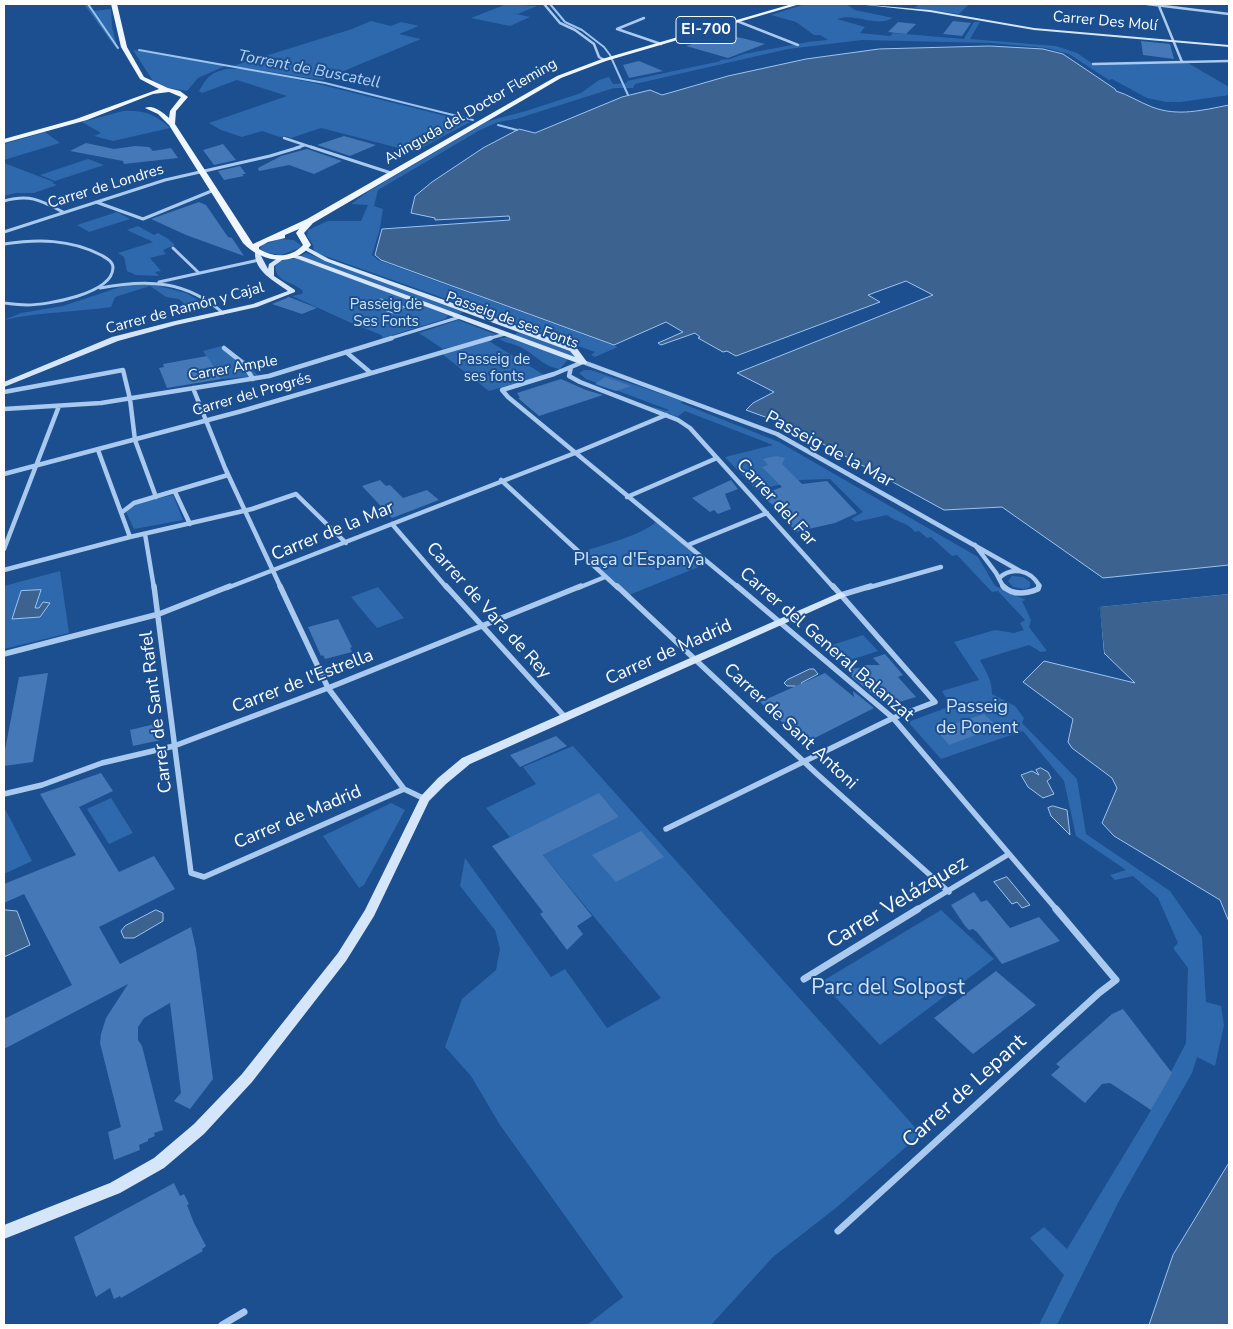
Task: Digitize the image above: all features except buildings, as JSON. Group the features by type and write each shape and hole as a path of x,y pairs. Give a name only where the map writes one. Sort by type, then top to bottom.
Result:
{"main road":[{"path":"114,4 124,47 142,84 184,96 184,100 173,111 172,124"},
{"name":"Avinguda del Doctor Fleming","path":"257,255 257,244 310,220 550,81 572,71 609,59 797,4"},
{"path":"142,84 135,99 135,104 160,113 172,124 241,232 244,241 257,255 286,257 304,244"},
{"path":"79,120 152,92 171,92"},
{"path":"148,108 166,107 180,103"},
{"path":"4,141 79,120 135,108"},
{"path":"304,244 300,233 310,220"},
{"path":"241,232 251,237 272,238 291,236 304,244"}],"street":[{"path":"544,4 560,23 575,30 594,44 599,57 609,59"},
{"name":"Carrer Des Molí","path":"859,4 930,12 1034,28 1229,46"},
{"path":"1147,4 1229,14"},
{"path":"1159,6 1175,41 1182,62"},
{"path":"644,18 617,29 661,44"},
{"path":"737,21 798,46"},
{"path":"1093,64 1229,61"},
{"path":"284,138 391,173"},
{"name":"Carrer de Londres","path":"4,234 62,212 202,170 270,156 305,145"},
{"path":"96,202 143,218 214,190"},
{"path":"4,201 18,196 29,196 62,212"},
{"path":"4,244 37,240 59,241 93,250 108,259 113,265 114,271 108,280 96,289"},
{"name":"Passeig de ses Fonts","path":"304,244 327,260 472,313 507,331"},
{"path":"173,248 199,273"},
{"path":"4,303 29,305 54,302 96,289 134,282 156,282 199,273 257,255"},
{"name":"Carrer de Ramón y Cajal","path":"4,385 115,339 265,303 293,291 276,282 271,277 257,255"},
{"name":"Passeig de ses Fonts","path":"286,257 305,259 460,317 573,349 583,362"},
{"name":"Carrer de Ramón y Cajal","path":"271,277 271,265 286,257"},
{"path":"156,282 193,293 223,313"},
{"path":"460,317 472,313"},
{"name":"Carrer Ample","path":"4,409 130,399 253,379 279,373 460,317"},
{"name":"Carrer del Progrés","path":"4,474 205,421 507,331"},
{"path":"224,348 242,363 253,379"},
{"path":"346,352 371,373"},
{"path":"554,374 583,362"},
{"name":"Passeig de la Mar","path":"583,362 777,434 973,543 1020,571 1036,578 1039,585 1038,589 1026,594 1018,594 1004,588 999,578 973,543"},
{"path":"569,376 571,368"},
{"path":"4,392 122,370 130,399 135,440 156,497"},
{"name":"Carrer del Far","path":"554,374 569,376 666,415 690,428 935,702 893,718"},
{"name":"Carrer del General Balanzat","path":"554,374 502,390 627,497 688,545 893,718 1116,980"},
{"path":"193,388 228,475 328,688 404,790 425,799"},
{"path":"4,549 59,406"},
{"name":"Carrer de la Mar","path":"4,654 159,614 346,543 666,415"},
{"path":"98,450 130,537"},
{"path":"627,497 717,458"},
{"path":"121,513 128,506 228,475"},
{"name":"Carrer de Sant Antoni","path":"501,480 804,761 949,892"},
{"path":"175,492 190,524"},
{"path":"4,570 130,537 246,511 296,494 346,543"},
{"path":"688,545 766,513"},
{"name":"Carrer de Vara de Rey","path":"392,524 564,717"},
{"name":"Carrer de Sant Rafel","path":"145,534 159,614 191,873 204,877"},
{"name":"Carrer de Madrid","path":"4,1232 115,1188 159,1163 199,1129 231,1096 342,957 370,913 425,799 442,781 466,761 841,595 941,567"},
{"path":"999,578 1010,571 1020,571"},
{"name":"Carrer de l'Estrella","path":"4,794 42,785 102,763 174,746 328,688 605,577"},
{"path":"666,829 893,718"},
{"name":"Carrer de Madrid","path":"204,877 404,790"},
{"name":"Carrer Velázquez","path":"804,979 1009,854"},
{"name":"Carrer de Lepant","path":"838,1231 1099,993 1116,980"},
{"path":"222,1325 244,1312"}],"green space":[{"path":"84,4 88,4 93,11 111,9 112,27 118,51"},
{"path":"507,4 537,6 518,14 512,13 530,17 510,26 471,18"},
{"path":"805,4 846,4 855,10 893,18 886,21 872,21 851,17 837,19 865,27 860,33 890,36 893,33 964,39 974,22 980,22 970,39 1056,46 1077,53 1093,64 1188,63 1229,87 1229,95 1181,102 1166,102 1147,98 1112,79 1109,80 1069,54 1046,48 991,43 862,40 788,49 635,84 633,88 614,88 516,119 498,122 480,130 378,190 374,206 383,209 380,228 372,255 378,260 618,347 595,357 591,355 595,352 314,252 313,245 307,236 308,230 328,221 361,221 368,205 351,204 369,191 488,121 581,93 599,80 609,77 613,84 627,83 627,81 730,59 744,54 828,40 820,35 814,35 796,22 771,15"},
{"path":"920,4 969,4 959,14 914,8"},
{"path":"371,21 391,26 401,22 419,26 399,34 421,39 322,80 233,66 352,29"},
{"path":"133,50 227,65 198,78 187,91 169,88 153,81"},
{"path":"226,69 243,69 314,83 470,122 414,152 321,128 291,138 280,137 262,131 242,137 221,130 209,123 287,96 237,80 202,93 199,91 210,76"},
{"path":"123,111 137,111 149,114 170,128 113,141 94,136 101,133 82,122"},
{"path":"45,132 60,143 4,160 4,144"},
{"path":"88,159 104,165 55,181 40,175"},
{"path":"4,163 54,182 52,183 57,185 34,193 16,193 4,196"},
{"path":"117,212 130,219 89,232 77,225"},
{"path":"138,226 154,235 158,233 175,245 163,250 166,254 150,258 161,271 155,272 159,276 136,275 127,271 124,257 118,253 153,242 127,230"},
{"path":"280,239 294,240 301,245 300,248 281,255 262,252 260,249 262,245"},
{"path":"306,253 464,312 459,314 301,256"},
{"name":"Passeig de Ses Fonts","path":"302,259 448,315 445,319 383,338 381,335 292,296 302,294 303,291 278,276 275,266 280,261"},
{"path":"151,284 186,293 203,303 182,309 179,306 184,303 179,299 166,297 150,286 115,297 111,307 30,315 4,320 21,313 63,306 126,285"},
{"path":"458,320 497,335 443,349 419,333"},
{"path":"518,332 570,350 575,357 514,335"},
{"name":"Passeig de ses fonts","path":"507,337 568,359 560,369 554,368 523,349 499,339"},
{"name":"Passeig de ses fonts","path":"489,341 544,375 489,391 442,354"},
{"path":"222,346 246,361 258,376 221,379 203,351"},
{"name":"Passeig de Ponent","path":"584,370 591,370 682,401 681,403 779,442 978,557 995,586 1026,600 1022,601 1031,620 1029,627 1047,651 1041,652 1029,645 980,660 990,681 992,694 1015,706 1024,718 1022,723 1077,779 1086,834 1170,891 1202,937 1206,1002 1221,1006 1224,1025 1215,1066 1197,1057 1192,1073 1119,1201 1057,1325 1039,1325 1064,1275 1030,1238 1044,1227 1067,1249 1150,1112 1186,1043 1188,968 1173,948 1178,943 1158,898 1133,876 1115,880 1110,875 1126,870 1076,836 1064,781 1023,731 941,759 908,722 951,706 942,691 979,680 954,642 995,630 1014,633 1024,630 1020,623 1025,620 998,591 992,592 957,555 952,556 931,537 927,538 919,531 915,532 909,526 887,515 856,522 851,519 863,512 830,479 800,480 756,490 725,457 773,445 685,411 677,417 646,405 669,410 586,379 579,373"},
{"path":"173,495 183,520 134,529 126,512 129,509 147,501"},
{"name":"Plaça d'Espanya","path":"656,522 706,564 629,595 581,551 632,535"},
{"path":"60,571 69,633 4,649 4,586"},
{"path":"1012,576 1023,577 1030,582 1030,587 1024,589 1013,587 1008,581"},
{"path":"378,587 404,618 377,628 351,597"},
{"path":"863,635 878,651 841,663 826,647"},
{"path":"573,746 921,1134 837,1207 773,1257 711,1325 587,1325 623,1297 500,1125 471,1076 445,1047 462,999 496,970 500,949 495,930 460,886 465,858 551,977 565,969 607,1028 661,998 543,855 619,817 599,794 510,837 486,808 536,784 523,767"},
{"path":"111,798 133,833 109,844 87,809"},
{"path":"391,803 405,810 364,885 359,888 323,836"},
{"path":"4,807 32,861 4,874"},
{"name":"Parc del Solpost","path":"941,910 994,959 880,1045 821,982"}],"shaded area":[{"path":"990,46 1043,49 1063,54 1116,91 1162,110 1190,112 1229,105 1229,565 1103,578 1002,507 944,510 790,426 746,410 753,403 774,392 737,373 933,295 906,281 868,295 880,302 736,356 727,351 723,352 698,338 700,337 695,333 661,345 658,343 683,332 666,322 614,345 381,260 375,255 382,229 510,220 509,216 435,220 435,218 411,213 415,196 432,182 483,148 519,129 535,133 622,97 650,90 662,95 728,76 806,59 879,49"},
{"path":"381,299 405,307 393,313 369,305"},
{"path":"41,590 35,608 39,608 43,602 50,603 40,617 12,619 21,591"},
{"path":"1229,594 1229,922 1220,900 1114,836 1102,823 1117,788 1112,778 1072,748 1068,742 1073,719 1023,682 1044,661 1135,683 1104,653 1099,607"},
{"path":"810,669 814,669 818,674 801,683 809,691 803,693 795,686 787,686 784,683 787,680"},
{"path":"1041,768 1048,772 1051,778 1047,781 1054,794 1043,798 1028,787 1021,775 1032,771 1039,775 1036,770"},
{"path":"1053,806 1067,810 1070,835 1051,816 1048,808"},
{"path":"1007,877 1030,905 1022,908 1017,902 1012,904 994,882"},
{"path":"156,910 163,913 163,921 134,938 124,938 121,931 125,926"},
{"path":"4,911 17,911 30,945 4,957"},
{"path":"1229,1163 1229,1325 1149,1325 1173,1255"}],"pier":[{"path":"1229,591 1229,594 1100,607 1104,653 1102,654 1098,605"}],"waterway":[{"name":"Torrent de Buscatell","path":"88,4 118,48"},
{"path":"550,4 565,22 582,30 604,47 610,55 628,95"},
{"name":"Torrent de Buscatell","path":"139,50 325,83 473,120"},
{"name":"Torrent de Buscatell","path":"498,125 517,130"}]}
